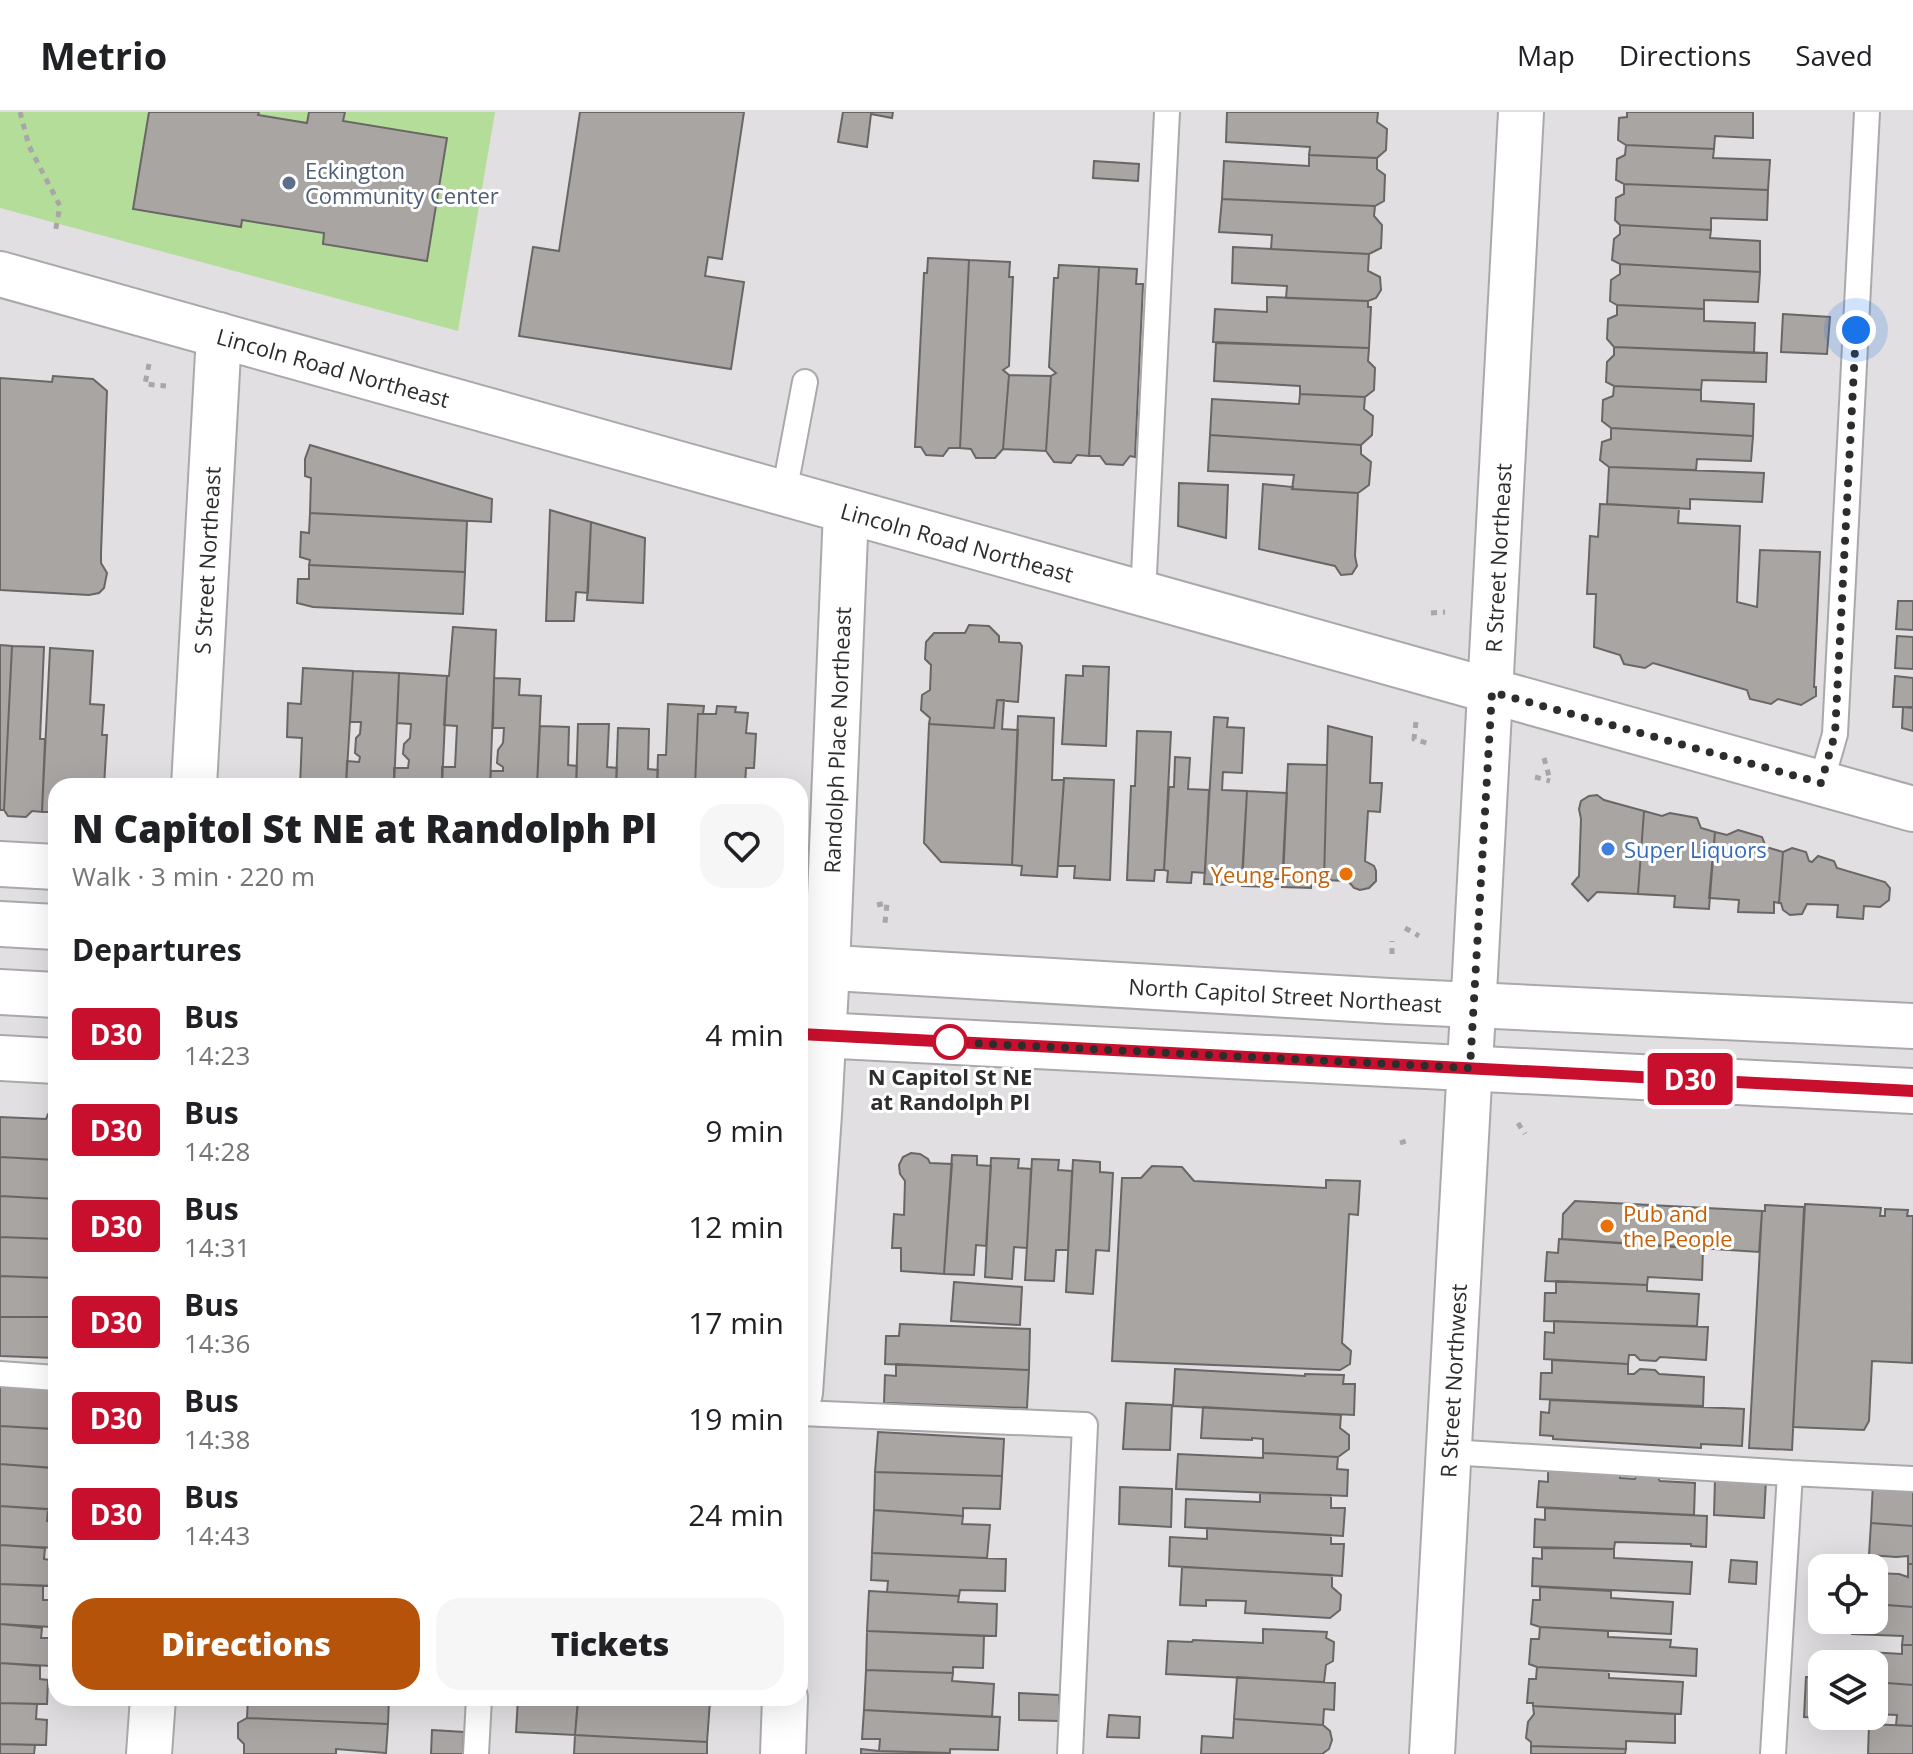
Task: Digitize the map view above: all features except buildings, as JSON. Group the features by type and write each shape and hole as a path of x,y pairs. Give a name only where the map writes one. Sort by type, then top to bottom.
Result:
{"street":[{"name":"R Street Northeast","path":"1473,1005 1521,112"},
{"name":"Lincoln Road Northeast","path":"0,274 1913,809"},
{"name":"S Street Northeast","path":"194,778 219,335"},
{"name":"Randolph Place Northeast","path":"808,1276 819,1114 811,1034 814,967 846,511"},
{"path":"0,864 48,867"},
{"path":"0,924 48,927"},
{"name":"North Capitol Street Northeast","path":"814,967 1473,1005 1913,1026"},
{"path":"0,992 48,995"},
{"name":"R Street Northwest","path":"1432,1754 1473,1005"},
{"path":"811,1034 1913,1091"},
{"path":"0,1058 48,1061"},
{"path":"149,1754 152,1706"},
{"path":"783,1754 785,1706"}],"lane":[{"path":"1143,594 1167,112"},
{"path":"1821,783 1835,734 1867,112"},
{"path":"784,493 805,382"},
{"path":"0,1374 48,1377"},
{"path":"808,1413 1085,1425 1070,1754"},
{"path":"1449,1452 1913,1479"},
{"path":"1773,1754 1790,1473"},
{"path":"476,1754 479,1706"}],"path":[{"path":"20,112 29,146 60,206 55,233"},
{"path":"149,363 145,384 166,386"},
{"path":"1431,613 1445,612"},
{"path":"1416,721 1414,739 1430,744"},
{"path":"1544,758 1550,781"},
{"path":"885,928 887,903"},
{"path":"1405,928 1419,936"},
{"path":"1518,1122 1525,1134"},
{"path":"1400,1143 1409,1140"}],"green space":[{"path":"0,112 495,112 458,331 0,208"}],"bus line":[{"name":"D30","path":"808,1034 1913,1091"}],"place":[{"name":"Eckington Community Center","path":"289,183"},
{"name":"Super Liquors","path":"1608,849"},
{"name":"Yeung Fong","path":"1346,874"},
{"name":"N Capitol St NE at Randolph Pl","path":"950,1042"},
{"name":"Pub and the People","path":"1607,1226"}],"route":[{"path":"950,1042 1470,1068 1492,692 1821,783 1835,734 1856,330"}]}
